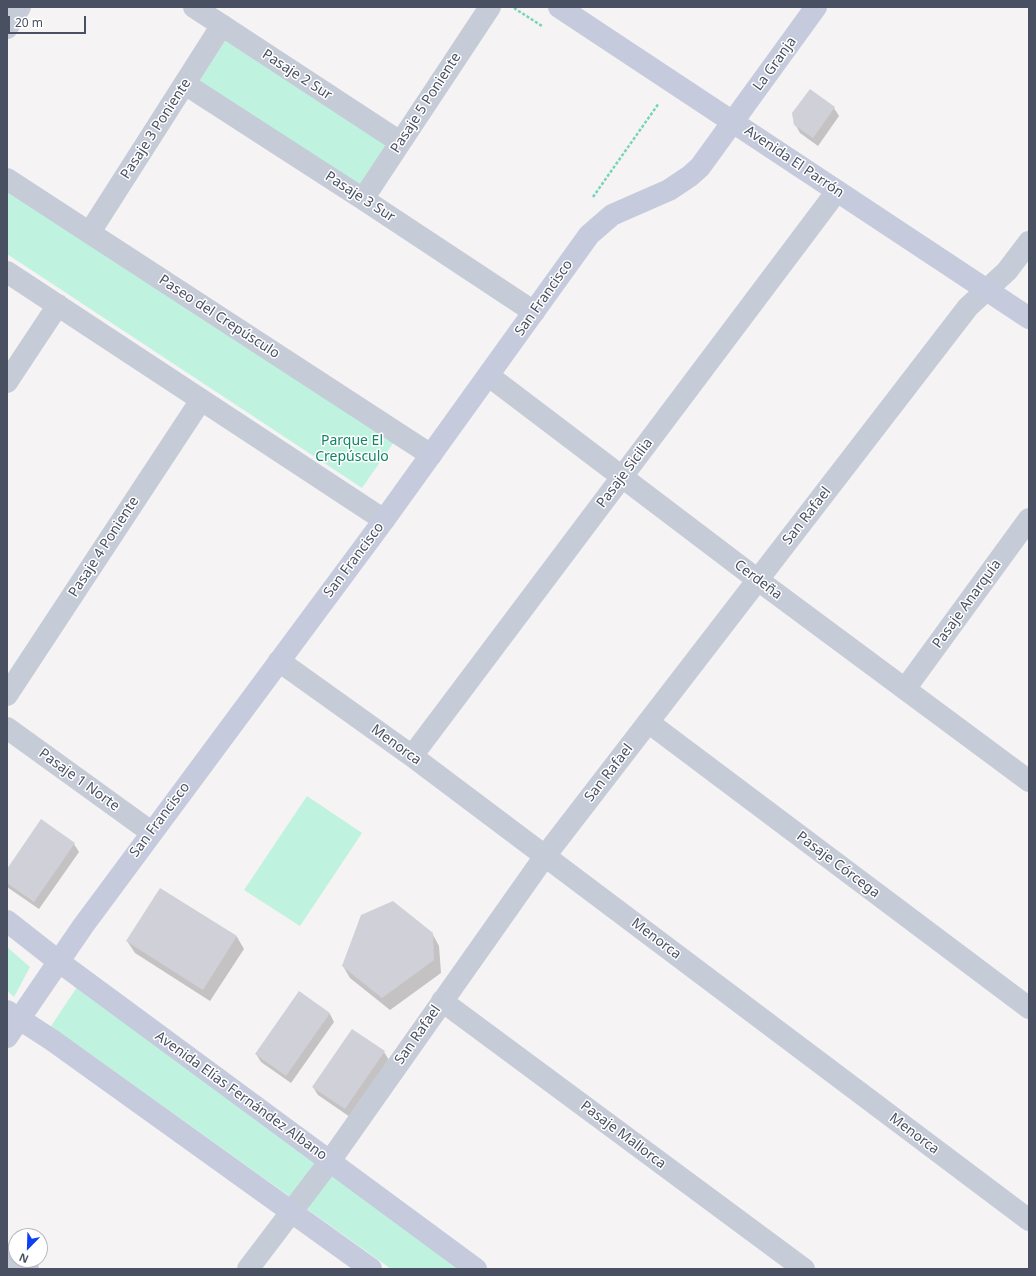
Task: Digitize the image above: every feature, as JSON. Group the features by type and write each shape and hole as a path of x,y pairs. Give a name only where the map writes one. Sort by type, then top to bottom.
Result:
{"main road":[{"name":"Avenida El Parrón","path":"559,7 1029,318"},
{"name":"La Granja","path":"733,121 816,7"},
{"name":"San Francisco","path":"7,1037 13,1014 58,961 151,832 431,456 580,247 600,224 612,215 669,190 690,176 708,156 733,121"},
{"name":"Avenida Elías Fernández Albano","path":"7,921 58,961 476,1269"},
{"path":"13,1014 291,1210 371,1269"}],"street":[{"path":"7,28 20,7"},
{"name":"Pasaje 2 Sur","path":"194,7 400,142"},
{"name":"Pasaje 5 Poniente","path":"363,199 490,7"},
{"name":"Pasaje 3 Poniente","path":"90,232 222,25"},
{"name":"Pasaje 3 Sur","path":"185,84 534,312"},
{"name":"Paseo del Crepúsculo","path":"7,179 431,456"},
{"name":"Pasaje Sicilia","path":"412,756 838,191"},
{"name":"San Rafael","path":"248,1269 291,1210 330,1161 544,856 968,308 1007,271 1029,242"},
{"path":"7,272 384,520"},
{"path":"7,382 58,306"},
{"name":"Cerdeña","path":"489,376 758,580 1029,781"},
{"name":"Pasaje 4 Poniente","path":"7,695 201,400"},
{"name":"Pasaje Anarquía","path":"905,689 1029,519"},
{"name":"Menorca","path":"279,661 412,756 1029,1220"},
{"name":"Pasaje Córcega","path":"648,722 1029,1008"},
{"name":"Pasaje 1 Norte","path":"7,728 151,832"},
{"name":"Pasaje Mallorca","path":"442,1001 804,1269"},
{"path":"7,1254 28,1269"}],"green space":[{"path":"226,39 388,144 360,188 198,83"},
{"name":"Parque El Crepúsculo","path":"7,189 394,442 362,488 7,254"},
{"path":"307,796 362,833 300,926 244,890"},
{"path":"7,947 30,967 14,997 7,991"},
{"path":"77,987 459,1269 391,1269 51,1026"}],"building":[{"path":"810,89 835,107 813,138 794,125 792,113"},
{"path":"41,819 75,843 34,902 7,883 7,869"},
{"path":"160,888 237,936 203,990 126,941"},
{"path":"393,901 433,933 434,960 382,998 342,966 361,915"},
{"path":"299,991 330,1013 286,1076 255,1054"},
{"path":"352,1029 385,1051 345,1109 312,1087"}]}
